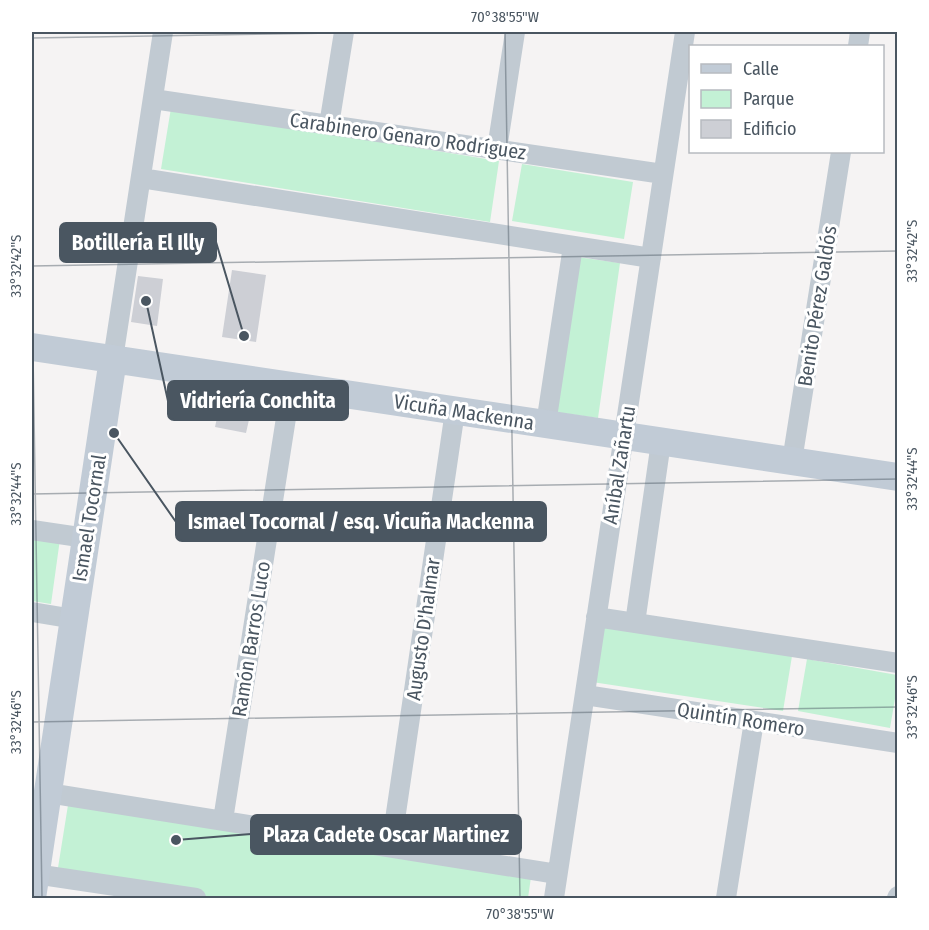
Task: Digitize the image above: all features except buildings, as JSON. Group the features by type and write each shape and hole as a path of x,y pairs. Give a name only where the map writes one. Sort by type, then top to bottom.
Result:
{"main road":[{"name":"Vicuña Mackenna","path":"32,346 897,477"},
{"name":"Ismael Tocornal","path":"34,886 113,359"}],"street":[{"name":"Ismael Tocornal","path":"113,359 163,32"},
{"path":"329,124 344,32"},
{"path":"497,149 515,32"},
{"name":"Aníbal Zañartu","path":"554,898 685,32"},
{"name":"Carabinero Genaro Rodríguez","path":"153,99 663,174"},
{"name":"Benito Pérez Galdós","path":"792,461 841,153"},
{"path":"141,177 651,258"},
{"path":"546,424 573,246"},
{"name":"Ramón Barros Luco","path":"223,820 291,386"},
{"name":"Augusto D'halmar","path":"391,847 455,411"},
{"name":"Aníbal Zañartu","path":"635,623 661,441"},
{"path":"32,530 86,538"},
{"path":"32,612 74,619"},
{"path":"596,617 897,663"},
{"name":"Quintín Romero","path":"585,695 897,743"},
{"path":"726,898 754,721"},
{"path":"48,793 557,874"},
{"path":"34,886 196,898"}],"green space":[{"path":"171,108 499,161 490,222 161,169"},
{"path":"522,164 633,182 624,239 512,221"},
{"path":"577,257 620,263 598,418 555,412"},
{"path":"32,535 60,539 51,604 32,601"},
{"path":"601,627 792,656 783,711 592,682"},
{"path":"807,659 897,675 890,728 798,711"},
{"path":"68,805 531,877 528,898 218,898 57,874"}],"place":[{"name":"Vidriería Conchita","path":"146,301"},
{"name":"Botillería El Illy","path":"244,336"},
{"name":"Ismael Tocornal / esq. Vicuña Mackenna","path":"114,433"},
{"name":"Plaza Cadete Oscar Martinez","path":"176,840"}]}
